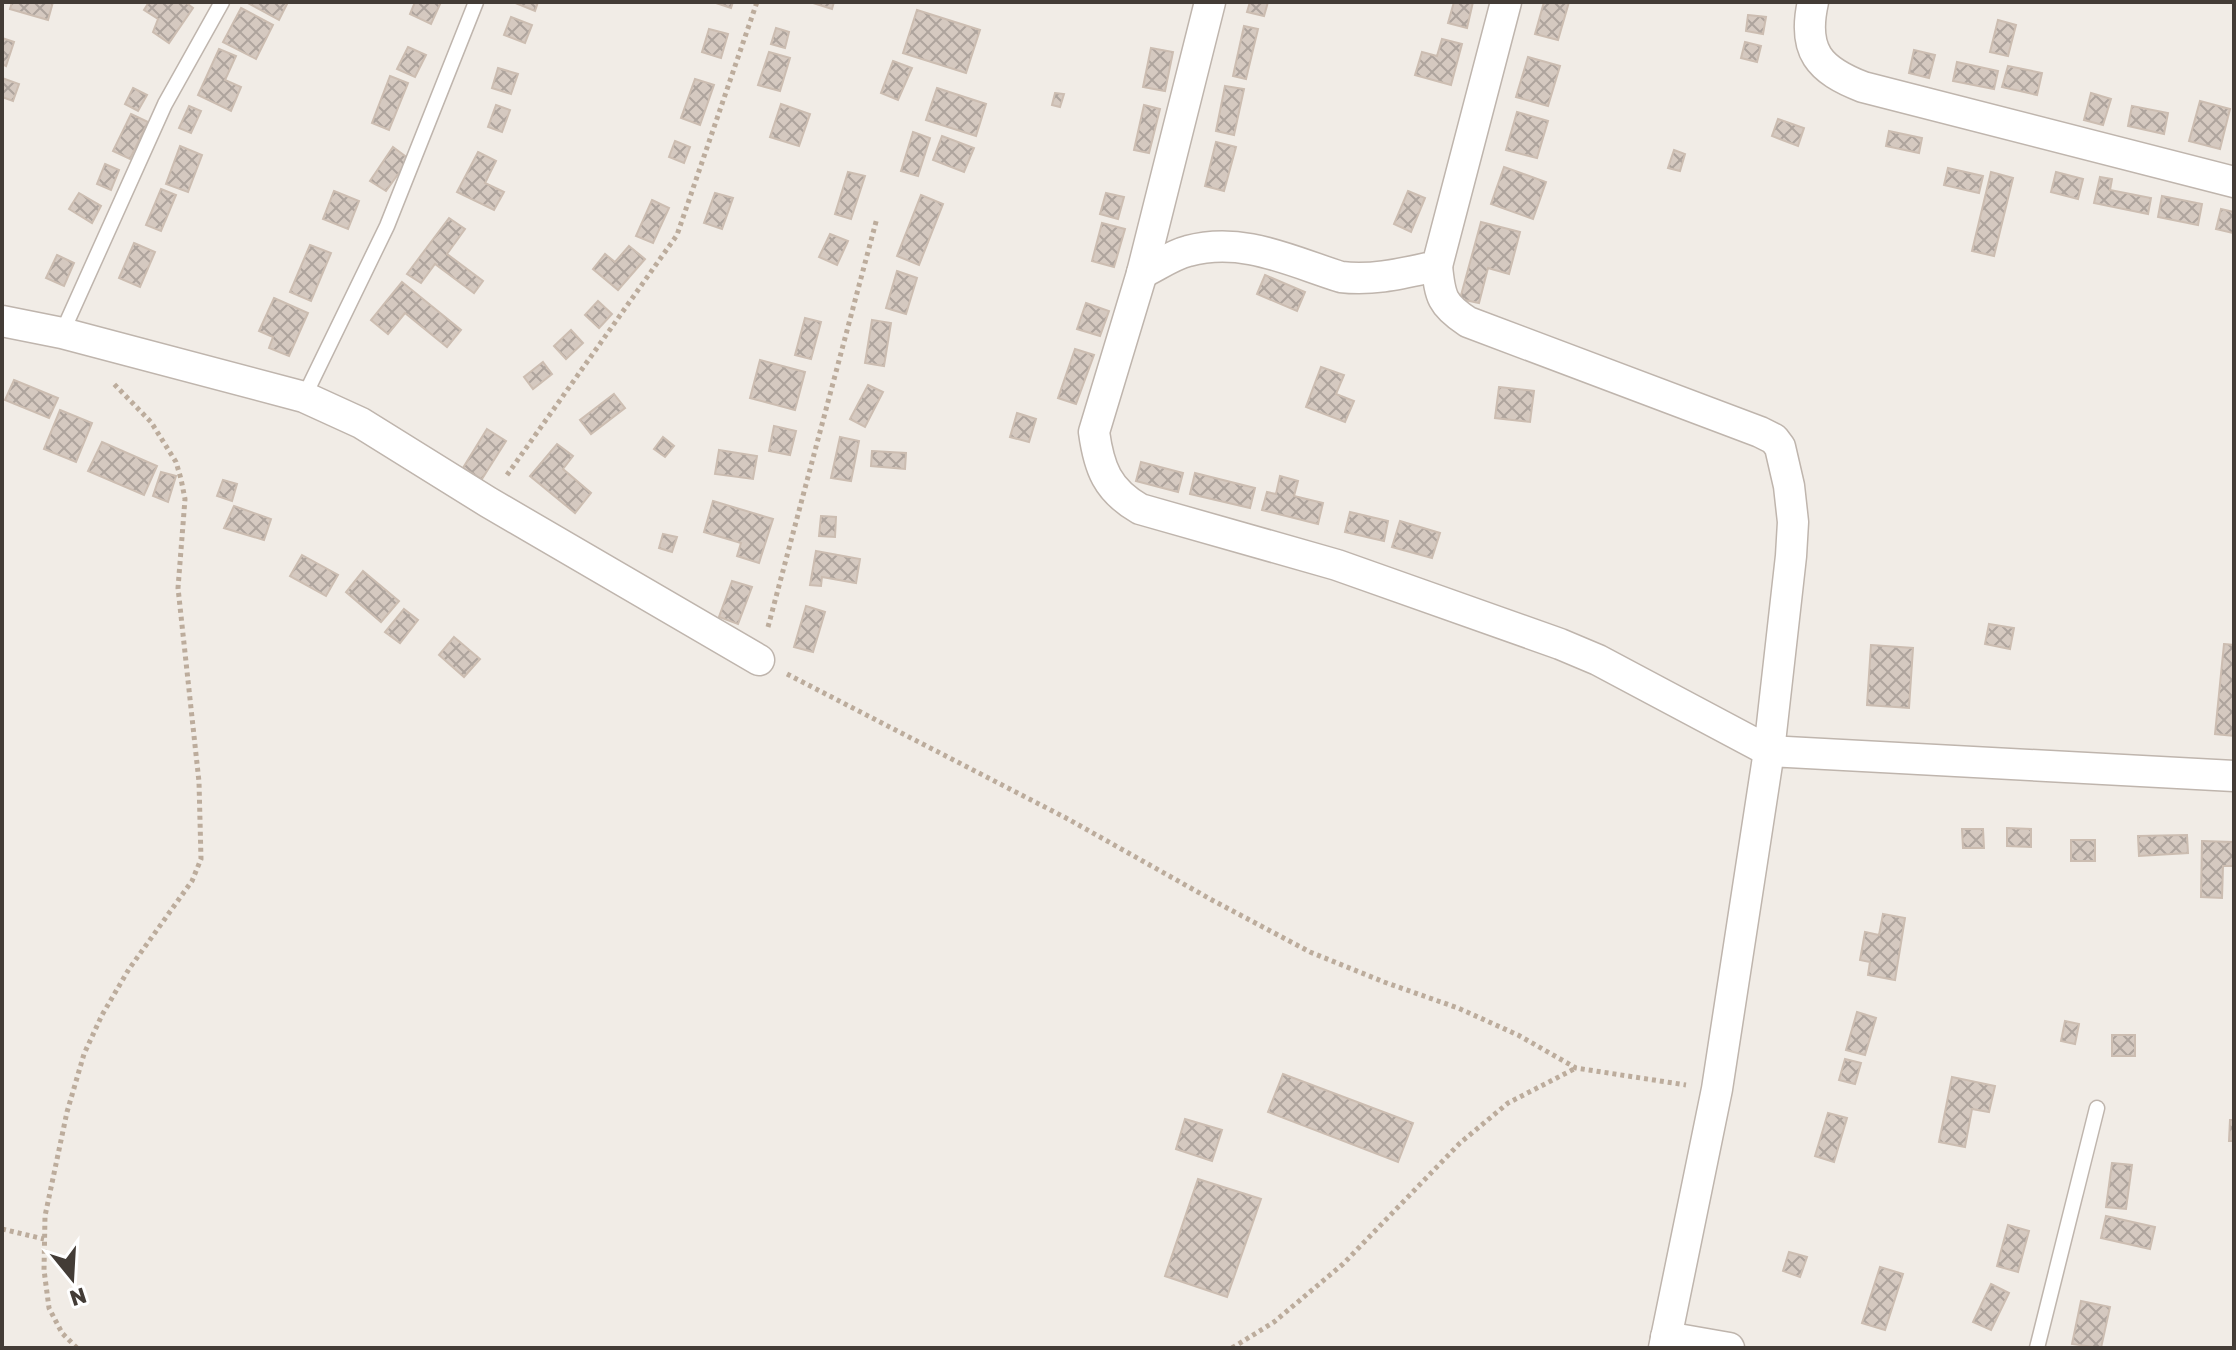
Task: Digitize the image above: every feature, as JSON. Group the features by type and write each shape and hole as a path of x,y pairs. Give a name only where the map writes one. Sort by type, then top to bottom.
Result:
{"street":[{"path":"1210,2 1142,273 1094,432 1097,459 1109,483 1123,499 1140,509 1337,565 1560,644 1598,660 1769,751 2234,776"},
{"path":"1506,2 1437,266 1440,294 1449,310 1468,322 1774,439 1780,447 1789,486 1792,533 1769,751 1717,1089 1665,1342 1729,1348"},
{"path":"1813,2 1808,24 1810,44 1822,65 1837,77 1863,87 2234,182"},
{"path":"1142,273 1185,252 1215,245 1247,246 1341,277 1356,279 1375,279 1437,266"},
{"path":"2,321 62,333 304,397 361,423 488,502 759,660"}],"lane":[{"path":"62,333 165,104 222,2"},
{"path":"304,397 387,226 476,2"},
{"path":"2037,1348 2097,1108"}],"path":[{"path":"488,502 677,235 757,2"},
{"path":"877,218 759,660 1068,819 1310,952 1458,1008 1518,1035 1576,1068 1717,1089"},
{"path":"77,1348 62,1333 49,1308 44,1270 45,1216 67,1112 84,1054 102,1015 129,969 192,881 201,859 199,782 178,588 185,499 176,462 151,422 110,380"},
{"path":"1232,1348 1274,1322 1343,1264 1460,1143 1508,1103 1576,1068"},
{"path":"2,1229 44,1239"}],"building":[{"path":"12,2 53,2 48,20 10,9"},
{"path":"149,2 185,2 193,8 169,43 153,32 158,19 144,10"},
{"path":"246,2 288,2 279,20"},
{"path":"415,2 441,2 431,24 410,14"},
{"path":"513,2 538,2 535,11"},
{"path":"713,2 733,2 731,8"},
{"path":"810,2 834,2 832,9"},
{"path":"1250,2 1268,2 1264,16 1247,12"},
{"path":"1454,2 1473,2 1467,28 1448,23"},
{"path":"1544,2 1569,2 1558,40 1535,34"},
{"path":"241,8 273,25 256,59 223,42"},
{"path":"917,10 980,30 966,73 903,53"},
{"path":"1748,15 1766,17 1763,34 1746,31"},
{"path":"511,17 532,25 525,43 504,35"},
{"path":"1998,20 2016,25 2008,56 1990,52"},
{"path":"1244,26 1258,29 1246,79 1233,76"},
{"path":"776,28 789,32 785,48 771,44"},
{"path":"709,29 728,34 721,58 702,52"},
{"path":"2,38 14,42 6,66 2,64"},
{"path":"1442,39 1462,44 1451,85 1415,75 1422,52 1437,56"},
{"path":"1745,42 1761,46 1757,62 1741,58"},
{"path":"408,47 426,55 415,77 397,69"},
{"path":"1151,48 1173,52 1165,91 1143,87"},
{"path":"219,49 236,56 225,80 241,87 231,111 198,95"},
{"path":"1914,50 1935,55 1929,78 1909,73"},
{"path":"769,52 790,58 780,91 758,85"},
{"path":"1528,57 1560,66 1548,106 1516,97"},
{"path":"893,61 912,68 898,100 881,93"},
{"path":"1957,62 1998,71 1994,89 1953,81"},
{"path":"2008,66 2042,73 2037,95 2002,87"},
{"path":"498,68 518,74 511,94 492,88"},
{"path":"390,76 408,83 389,130 372,123"},
{"path":"2,78 19,84 13,101 2,97"},
{"path":"695,79 714,85 700,125 681,118"},
{"path":"1225,86 1244,89 1234,135 1216,131"},
{"path":"133,88 147,95 138,111 125,104"},
{"path":"937,88 986,104 976,136 926,120"},
{"path":"1055,93 1064,94 1060,107 1052,105"},
{"path":"2091,93 2111,99 2103,125 2084,120"},
{"path":"2200,101 2230,109 2220,149 2189,141"},
{"path":"781,104 810,114 799,146 770,137"},
{"path":"496,105 510,110 502,132 488,127"},
{"path":"1144,105 1160,109 1149,153 1134,150"},
{"path":"189,106 201,111 191,133 179,128"},
{"path":"2132,106 2168,113 2164,134 2128,126"},
{"path":"1517,112 1548,121 1537,158 1506,150"},
{"path":"131,114 148,122 130,159 113,151"},
{"path":"1778,119 1804,128 1798,146 1772,136"},
{"path":"1889,131 1922,138 1919,153 1886,146"},
{"path":"913,132 930,138 918,176 901,171"},
{"path":"942,136 974,148 964,172 933,160"},
{"path":"675,141 690,147 684,163 669,157"},
{"path":"1216,142 1236,147 1224,191 1205,186"},
{"path":"180,146 202,155 188,192 166,184"},
{"path":"393,147 409,159 386,191 370,181"},
{"path":"1674,150 1685,154 1680,171 1668,168"},
{"path":"478,152 496,161 485,183 504,192 494,210 457,192"},
{"path":"105,164 119,170 111,190 97,184"},
{"path":"1504,167 1546,182 1533,219 1491,204"},
{"path":"1948,168 1983,176 1979,193 1944,185"},
{"path":"848,172 865,176 851,219 835,214"},
{"path":"1991,172 2013,178 1994,256 1972,251"},
{"path":"2056,172 2083,179 2078,199 2051,192"},
{"path":"2100,177 2112,179 2110,190 2151,198 2148,214 2094,203"},
{"path":"161,189 176,195 161,231 146,225"},
{"path":"334,191 359,201 348,229 323,219"},
{"path":"1408,191 1425,198 1411,232 1394,224"},
{"path":"79,193 101,206 92,223 69,209"},
{"path":"715,193 733,198 722,229 704,223"},
{"path":"1106,193 1124,197 1118,219 1100,214"},
{"path":"921,195 943,204 919,265 897,256"},
{"path":"2162,196 2202,204 2198,225 2158,217"},
{"path":"652,200 669,208 653,243 636,236"},
{"path":"2221,209 2234,212 2233,233 2216,229"},
{"path":"449,218 465,229 447,254 483,281 474,293 435,264 421,283 407,274"},
{"path":"1481,222 1520,232 1509,274 1488,268 1479,303 1460,299"},
{"path":"1102,223 1125,229 1114,267 1092,261"},
{"path":"830,234 848,241 837,265 819,257"},
{"path":"134,243 155,252 140,287 119,278"},
{"path":"310,245 331,253 311,301 290,292"},
{"path":"629,246 645,259 618,290 593,269 605,254 615,262"},
{"path":"57,255 74,263 64,286 46,278"},
{"path":"897,271 917,278 906,314 886,308"},
{"path":"1265,275 1305,292 1297,311 1257,294"},
{"path":"402,282 461,330 447,347 405,313 388,334 371,320"},
{"path":"274,298 308,313 289,356 269,348 273,337 259,331"},
{"path":"598,301 612,314 599,328 585,315"},
{"path":"1086,303 1109,311 1100,336 1077,329"},
{"path":"805,318 821,322 811,359 795,355"},
{"path":"872,320 891,323 884,366 865,363"},
{"path":"571,330 583,343 566,359 554,346"},
{"path":"1075,349 1094,355 1076,404 1058,398"},
{"path":"760,360 805,372 795,410 750,398"},
{"path":"543,362 552,374 533,389 524,377"},
{"path":"1321,367 1344,375 1336,394 1354,401 1345,422 1306,407"},
{"path":"14,380 58,398 49,418 5,400"},
{"path":"868,385 883,392 865,427 850,419"},
{"path":"1499,387 1534,391 1530,422 1495,418"},
{"path":"614,394 625,408 591,434 580,420"},
{"path":"60,410 92,423 76,462 44,449"},
{"path":"1017,413 1036,419 1029,442 1010,437"},
{"path":"774,426 796,431 790,455 769,451"},
{"path":"487,429 506,441 482,479 463,468"},
{"path":"663,437 674,446 665,457 654,449"},
{"path":"840,437 859,441 851,481 831,478"},
{"path":"102,442 157,466 144,495 88,471"},
{"path":"557,444 573,456 563,469 591,493 575,513 530,476"},
{"path":"719,450 757,456 753,479 715,474"},
{"path":"872,451 906,453 905,469 871,466"},
{"path":"1141,462 1183,473 1178,492 1136,481"},
{"path":"161,472 176,476 168,502 153,496"},
{"path":"1195,473 1255,488 1250,508 1190,494"},
{"path":"1280,476 1298,481 1294,496 1323,503 1318,524 1262,510 1267,492 1276,494"},
{"path":"223,480 237,484 232,501 217,496"},
{"path":"713,501 773,519 759,563 737,556 741,543 704,532"},
{"path":"234,506 271,519 264,540 224,528"},
{"path":"1350,512 1388,521 1384,541 1345,532"},
{"path":"821,516 836,517 835,537 819,536"},
{"path":"1400,521 1440,533 1432,558 1392,547"},
{"path":"663,534 677,537 672,552 659,548"},
{"path":"816,551 860,559 856,583 822,577 821,586 810,585"},
{"path":"302,555 338,575 326,596 290,576"},
{"path":"363,571 399,601 381,622 346,592"},
{"path":"732,581 752,587 738,624 719,617"},
{"path":"806,606 825,612 813,652 794,647"},
{"path":"404,609 418,620 400,643 385,632"},
{"path":"1989,624 2014,628 2010,649 1985,644"},
{"path":"454,637 480,659 464,677 439,655"},
{"path":"2224,644 2234,645 2234,736 2215,734"},
{"path":"1871,645 1913,648 1909,708 1867,705"},
{"path":"2007,828 2031,829 2031,847 2007,846"},
{"path":"1962,829 1983,829 1984,848 1963,848"},
{"path":"2187,835 2188,853 2139,856 2138,836"},
{"path":"2071,840 2095,840 2095,861 2071,861"},
{"path":"2202,841 2234,842 2234,866 2223,866 2222,898 2201,897"},
{"path":"1883,914 1905,918 1895,980 1868,975 1870,962 1860,960 1865,932 1879,935"},
{"path":"1857,1012 1876,1018 1865,1055 1846,1050"},
{"path":"2065,1021 2079,1024 2075,1044 2061,1041"},
{"path":"2112,1035 2135,1035 2135,1056 2112,1056"},
{"path":"1845,1059 1861,1063 1855,1084 1839,1080"},
{"path":"1283,1074 1413,1123 1398,1162 1268,1112"},
{"path":"1952,1077 1995,1086 1989,1112 1972,1109 1965,1147 1939,1142"},
{"path":"1828,1113 1847,1118 1834,1162 1815,1156"},
{"path":"1185,1119 1222,1130 1212,1161 1176,1149"},
{"path":"2230,1120 2234,1120 2234,1141 2229,1141"},
{"path":"2112,1163 2132,1165 2126,1209 2106,1207"},
{"path":"1198,1179 1261,1199 1227,1297 1165,1276"},
{"path":"2106,1216 2155,1227 2150,1249 2101,1238"},
{"path":"2008,1225 2029,1231 2018,1272 1997,1266"},
{"path":"1789,1252 1807,1257 1800,1277 1783,1271"},
{"path":"1880,1267 1903,1274 1885,1330 1862,1323"},
{"path":"1991,1284 2009,1293 1991,1330 1973,1322"},
{"path":"2081,1301 2110,1307 2101,1348 2072,1344"}]}
